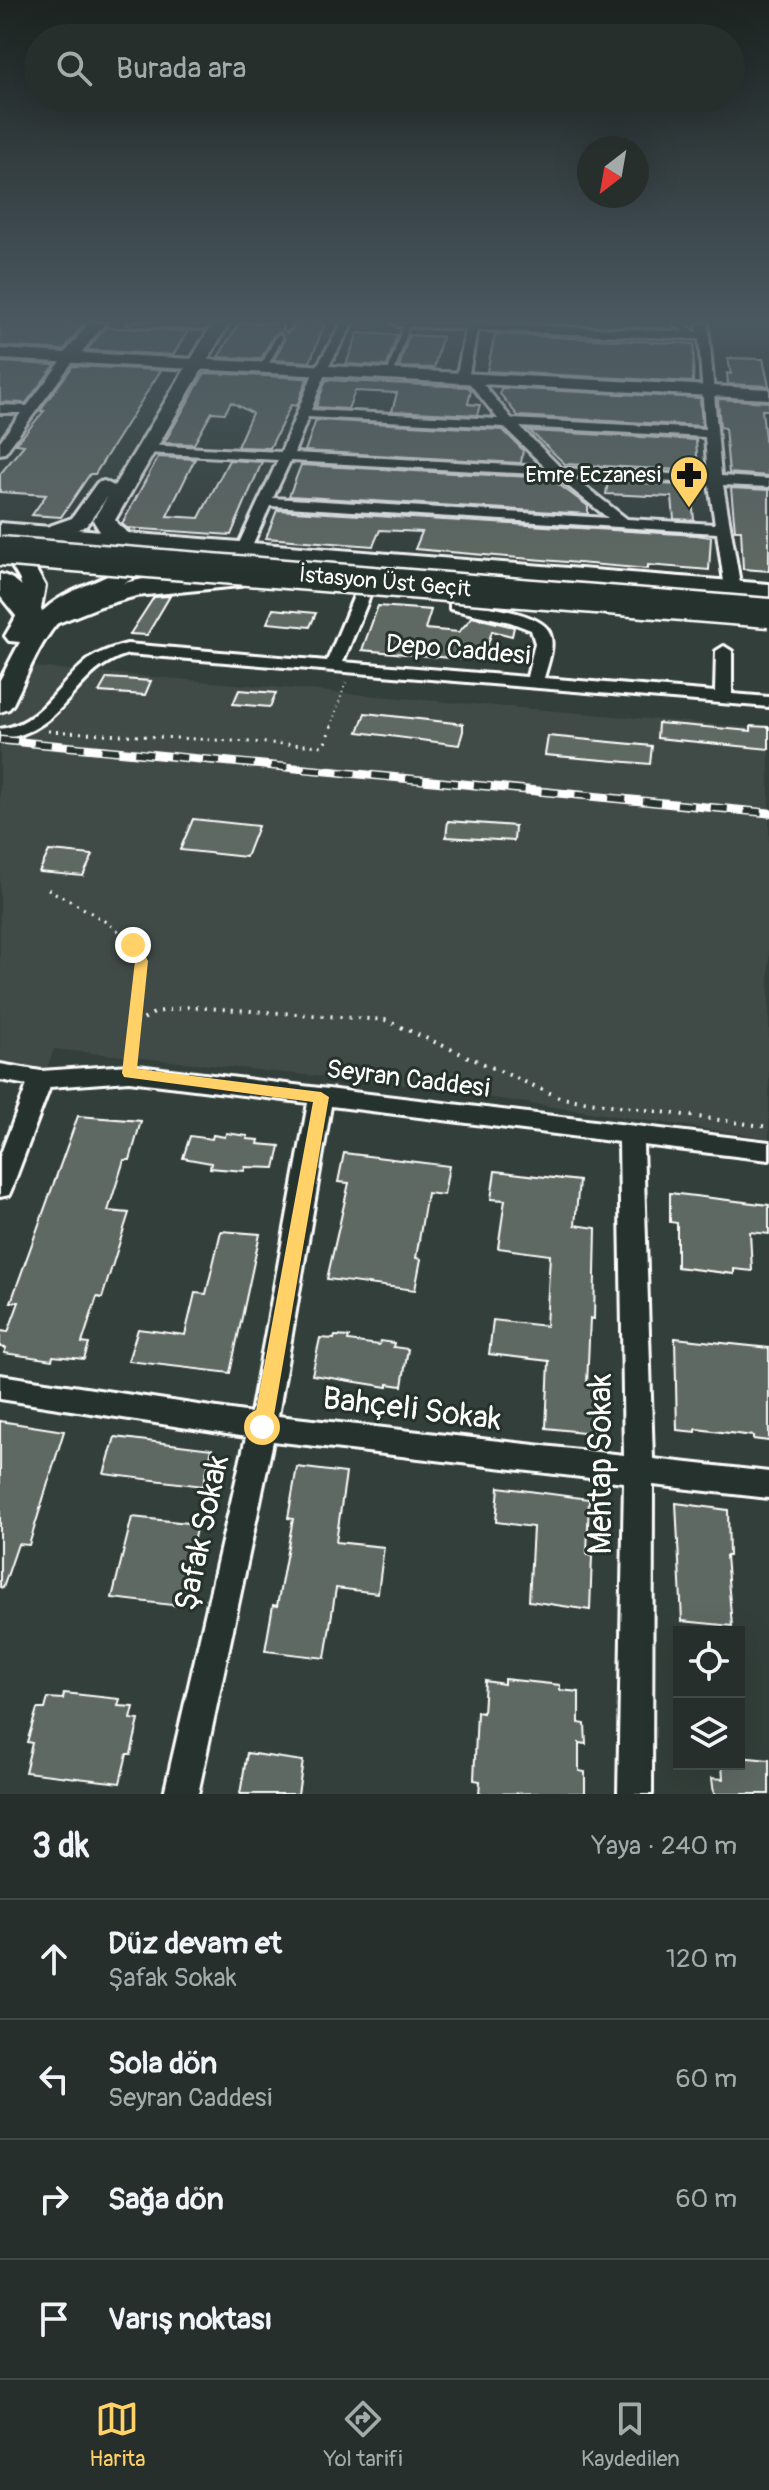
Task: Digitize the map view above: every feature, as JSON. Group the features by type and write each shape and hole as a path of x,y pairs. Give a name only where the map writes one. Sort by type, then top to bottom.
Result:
{"highway":[{"path":"0,531 769,592"},
{"name":"İstasyon Üst Geçit","path":"0,542 769,604"},
{"path":"230,580 133,588 39,617 19,598 6,565 230,580 769,625"},
{"name":"İstasyon Üst Geçit","path":"6,565 769,613"}],"main road":[{"path":"6,565 16,556 18,548 85,518 159,407"},
{"path":"0,664 39,617 79,595 133,573 143,562 143,554 108,531 104,520 167,407"},
{"path":"0,704 39,617"}],"street":[{"path":"0,450 32,407"},
{"path":"242,552 307,407"},
{"path":"493,407 557,471 622,522"},
{"path":"709,407 715,480 733,589"},
{"path":"0,409 29,410"},
{"path":"305,413 711,433"},
{"path":"146,449 769,483"},
{"path":"265,502 722,529"},
{"path":"333,666 364,591"},
{"path":"455,606 538,627 543,636 534,683"},
{"name":"Depo Caddesi","path":"0,734 15,733 37,722 106,653 119,649 769,702"},
{"path":"723,699 724,651"},
{"name":"Seyran Caddesi","path":"0,1072 41,1079 129,1073 769,1151"},
{"path":"0,1188 41,1079"},
{"name":"Şafak Sokak","path":"181,1794 262,1427 321,1097"},
{"name":"Mehtap Sokak","path":"631,1134 639,1472 635,1794"},
{"name":"Bahçeli Sokak","path":"0,1387 262,1427 769,1485"}],"path":[{"path":"48,731 324,746 352,667"},
{"path":"48,889 125,936 142,961 129,1073"},
{"path":"136,1023 156,1012 191,1007 385,1020 561,1098 769,1127"}],"shaded area":[{"path":"11,665 769,729 769,1138 403,1085 54,1049 45,1073 0,1067 0,684"}],"building":[{"path":"43,407 138,407 95,474 90,474 61,517 32,515 46,495 0,492 0,474 24,445 16,444 44,411 41,411"},
{"path":"185,407 228,407 225,413 212,412 194,444 164,443"},
{"path":"240,407 290,407 270,448 237,447 252,413"},
{"path":"316,407 349,407 348,409"},
{"path":"393,407 479,407 477,415 392,411"},
{"path":"510,407 701,407 702,426 518,416"},
{"path":"719,407 769,407 769,410 762,410 769,476 729,473 725,428 720,427"},
{"path":"316,420 503,430 523,450 521,463 305,451"},
{"path":"530,431 696,440 698,471 565,464"},
{"path":"158,457 195,459 167,516 199,518 229,460 262,462 231,535 127,528 122,524"},
{"path":"301,465 550,478 588,506 588,514 289,496"},
{"path":"608,481 698,486 699,499 692,498 694,520 674,519 672,497 606,494"},
{"path":"731,488 769,490 769,571 743,569 741,530 735,530"},
{"path":"277,510 711,537 709,570 648,565 648,569 415,549 422,532 380,530 373,546 266,538"},
{"path":"170,596 147,635 130,634 154,597"},
{"path":"378,606 431,610 425,629 459,632 472,617 514,627 512,636 492,631 483,661 362,650"},
{"path":"273,609 316,613 310,627 267,623"},
{"path":"107,678 151,681 145,695 99,692"},
{"path":"239,690 276,693 270,707 233,704"},
{"path":"365,713 463,724 463,731 459,745 358,732"},
{"path":"658,723 751,731 751,726 769,727 769,749 657,738"},
{"path":"548,736 652,746 650,764 545,755"},
{"path":"193,819 258,826 246,857 180,850"},
{"path":"448,821 515,826 514,841 446,837"},
{"path":"49,851 93,855 83,876 39,872"},
{"path":"78,1116 141,1121 130,1160 124,1160 108,1211 129,1213 102,1298 97,1297 82,1343 89,1344 84,1359 53,1356 52,1360 4,1353 6,1348 0,1347 0,1331 8,1332 19,1302 11,1302"},
{"path":"226,1133 248,1136 247,1139 259,1140 258,1144 280,1146 275,1168 245,1167 244,1171 210,1168 211,1163 183,1158 190,1136 212,1139 213,1135 225,1137"},
{"path":"344,1153 449,1166 444,1195 427,1193 416,1258 421,1259 415,1290 327,1279 349,1183 338,1182"},
{"path":"495,1171 579,1181 575,1225 596,1228 594,1319 590,1318 587,1385 593,1386 592,1433 546,1428 549,1361 489,1354 493,1320 546,1326 550,1255 498,1248 505,1200 491,1199"},
{"path":"670,1193 769,1205 769,1234 750,1232 752,1271 734,1269 734,1274 677,1267 677,1223 670,1222"},
{"path":"221,1231 260,1234 230,1373 128,1361 138,1329 185,1335 195,1293 206,1294"},
{"path":"335,1336 379,1345 380,1341 394,1343 393,1347 408,1349 402,1386 388,1384 388,1387 312,1375 320,1338 334,1339"},
{"path":"675,1338 769,1348 769,1441 696,1429 696,1432 677,1430"},
{"path":"0,1421 64,1431 29,1545 18,1544 3,1588 0,1587"},
{"path":"115,1437 212,1449 203,1486 104,1474"},
{"path":"297,1467 346,1473 336,1542 384,1547 378,1593 336,1588 325,1658 265,1651 273,1605 277,1606 293,1519 288,1518"},
{"path":"499,1487 589,1499 587,1555 592,1556 590,1610 529,1601 533,1527 496,1522"},
{"path":"676,1503 728,1510 729,1556 726,1556 732,1626 682,1621"},
{"path":"132,1517 197,1524 180,1606 112,1598"},
{"path":"504,1679 560,1685 560,1690 579,1692 579,1723 585,1724 586,1744 579,1743 579,1771 585,1772 585,1793 479,1794 480,1781 474,1780 477,1712 483,1713 485,1681 504,1684"},
{"path":"64,1693 120,1699 118,1706 134,1707 131,1719 139,1720 120,1783 25,1772 32,1743 27,1742 37,1709 45,1709 48,1698 63,1699"},
{"path":"247,1753 303,1761 298,1794 240,1794"},
{"path":"745,1758 769,1760 769,1794 714,1794 712,1778 723,1779 722,1770 745,1770"}],"railway":[{"path":"0,740 769,813"}],"place":[{"name":"Emre Eczanesi","path":"689,509"}],"route":[{"path":"133,945 142,961 129,1073 321,1097 262,1427"}]}
